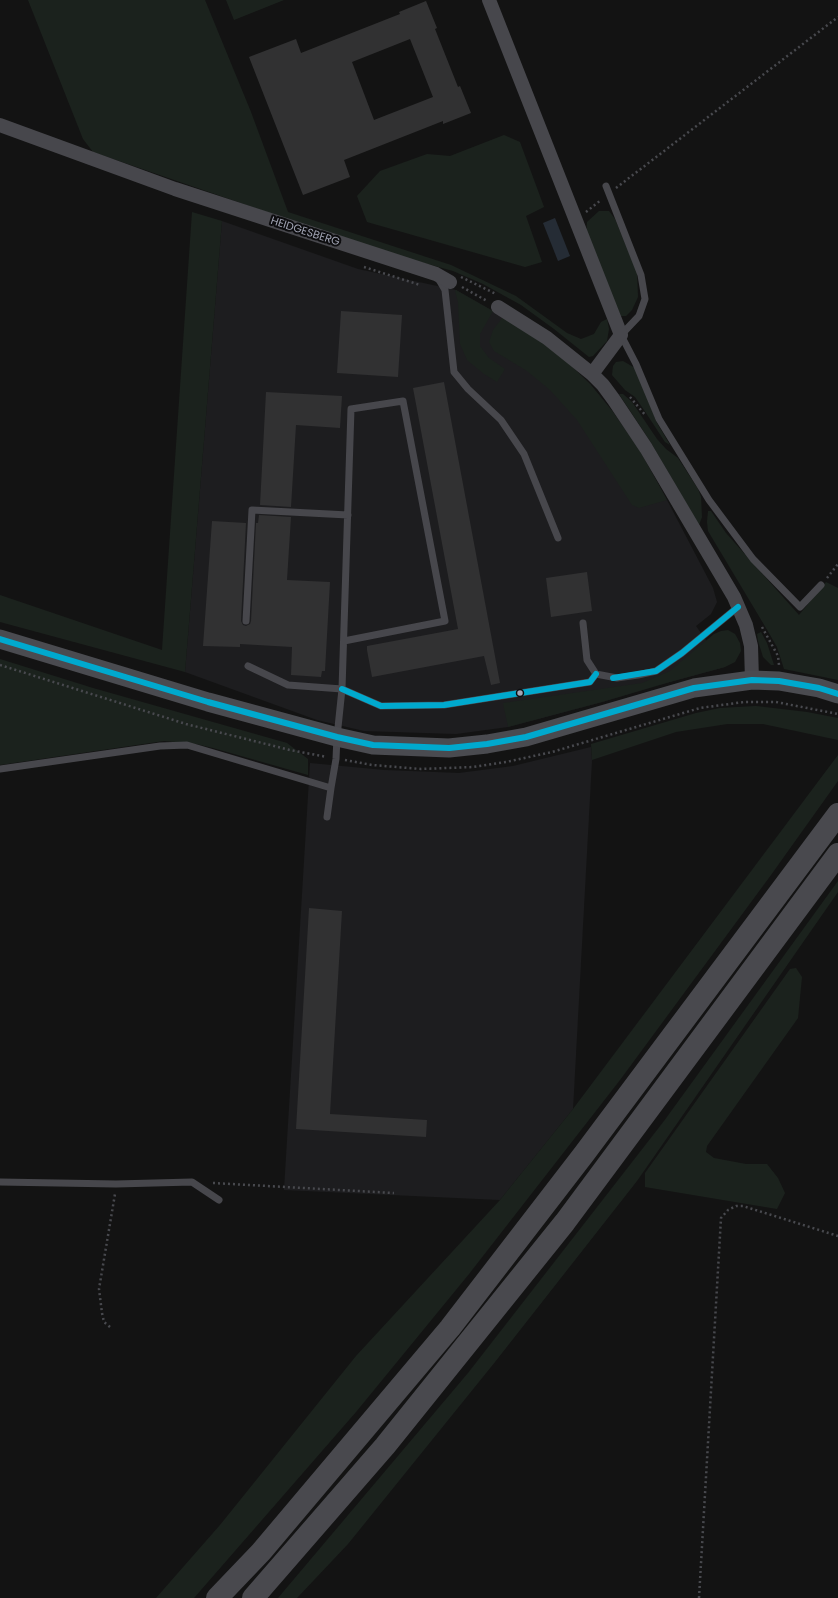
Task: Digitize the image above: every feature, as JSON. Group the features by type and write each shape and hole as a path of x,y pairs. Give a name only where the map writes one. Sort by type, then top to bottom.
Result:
{"highway":[{"path":"217,1598 261,1552 450,1328 588,1148 838,814"},
{"path":"253,1598 385,1446 565,1222 838,854"}],"street":[{"path":"490,0 621,335 592,374"},
{"name":"HEIDGESBERG","path":"0,124 176,189 436,274 450,282"},
{"path":"498,306 546,338 603,384 646,448 738,607 746,625 751,646 752,680"},
{"path":"0,639 208,702 337,737 373,745 449,748 486,744 526,737 694,688 752,680 780,681 819,688 838,694"}],"lane":[{"path":"606,186 640,275 645,299 639,316 621,335 636,364 659,419 709,500 753,559 800,607 821,585"},
{"path":"436,274 445,290 454,372 468,389 501,420 524,454 558,538"},
{"path":"328,817 336,759 342,689 351,409 403,401 445,621 344,641"},
{"path":"246,622 252,510 348,515"},
{"path":"583,623 587,660 596,674 617,678 656,671 682,653 738,607"},
{"path":"248,666 288,685 342,689 381,706 444,705 590,682 596,674"},
{"path":"0,768 160,746 187,745 331,788"},
{"path":"0,1182 116,1184 192,1182 219,1200"}],"path":[{"path":"575,220 838,17"},
{"path":"450,282 498,306"},
{"path":"821,585 838,564"},
{"path":"776,702 838,714"},
{"path":"192,1182 394,1193"},
{"path":"110,1327 104,1322 100,1305 100,1289 116,1184"},
{"path":"699,1598 721,1218 728,1210 736,1206 743,1206 838,1236"}],"shaded area":[{"path":"28,0 205,0 251,112 288,212 451,265 516,296 567,333 581,339 594,334 601,322 607,319 609,329 607,341 593,356 589,357 521,305 483,284 453,271 377,250 93,152 83,139"},
{"path":"226,0 284,0 234,20"},
{"path":"504,135 520,142 544,207 526,216 542,262 525,267 367,222 357,196 380,171 427,154 450,156"},
{"path":"599,211 609,211 615,219 637,272 638,297 632,310 626,316 621,316 586,238 587,222"},
{"path":"192,212 222,221 185,672 0,622 0,595 162,650"},
{"path":"555,218 570,256 558,261 543,223"},
{"path":"222,221 358,269 456,290 503,317 561,356 590,384 613,412 640,451 667,500 713,588 717,602 711,614 696,626 725,667 508,727 456,734 364,731 317,720 185,672"},
{"path":"456,290 493,311 480,334 480,346 489,358 505,369 497,382 484,374 467,360 460,344"},
{"path":"503,317 507,318 561,356 590,384 613,412 640,451 667,500 639,508 632,505 577,420 550,390 527,371 494,351 489,342 493,330"},
{"path":"623,361 635,368 657,423 670,445 665,442 635,397 625,390 612,375 613,366 616,362"},
{"path":"619,394 623,394 632,402 657,439 666,449 678,458 698,489 701,497 702,517 699,525 650,441"},
{"path":"708,511 711,511 726,533 799,615 826,582 838,588 838,680 784,669 777,647 708,531"},
{"path":"728,630 735,634 740,643 741,651 735,662 725,667 508,727 503,703 642,683 670,671 714,634"},
{"path":"761,632 767,643 774,665 771,665 763,657 757,634"},
{"path":"0,659 93,688 287,743 308,759 308,775 213,748 196,744 164,741 0,765"},
{"path":"756,706 807,712 838,718 838,740 763,724 727,724 676,732 592,760 591,744 696,713 720,708"},
{"path":"591,747 592,760 573,1109 500,1200 284,1190 310,763 384,770 459,773 513,766"},
{"path":"838,755 838,781 771,875 620,1080 469,1274 356,1412 194,1598 156,1598 220,1525 356,1356 500,1200 573,1109"},
{"path":"838,881 838,892 637,1181 495,1362 348,1544 297,1598 278,1598 468,1373 664,1121"},
{"path":"796,968 802,977 798,1018 707,1146 706,1152 714,1158 746,1164 767,1164 778,1178 785,1193 777,1209 645,1187 645,1173 790,969"}],"building":[{"path":"426,1 437,28 435,29 458,87 460,86 471,113 443,124 443,121 344,160 350,177 303,195 249,57 296,39 301,53 400,14 399,12","holes":["410,39 433,97 374,120 352,62"]},
{"path":"341,311 402,315 398,377 337,373"},
{"path":"444,382 500,683 491,685 484,656 372,677 367,650 367,646 458,629 413,388"},
{"path":"266,392 342,396 340,428 296,425 291,507 260,505"},
{"path":"259,515 291,517 287,580 330,582 325,671 322,671 321,677 291,675 292,647 240,644 240,647 203,646 212,521 246,523 241,621 243,625 246,626 250,624 251,621 256,523 258,523"},
{"path":"587,572 592,611 551,617 546,578"},
{"path":"309,908 342,911 330,1114 427,1120 426,1137 296,1129"}],"transit line":[{"path":"613,678 656,671 682,653 738,607"},
{"path":"0,639 208,702 337,737 373,745 449,748 487,744 526,737 694,688 752,680 779,681 819,688 838,694"},
{"path":"342,689 381,706 444,705 590,682 596,674"}]}
